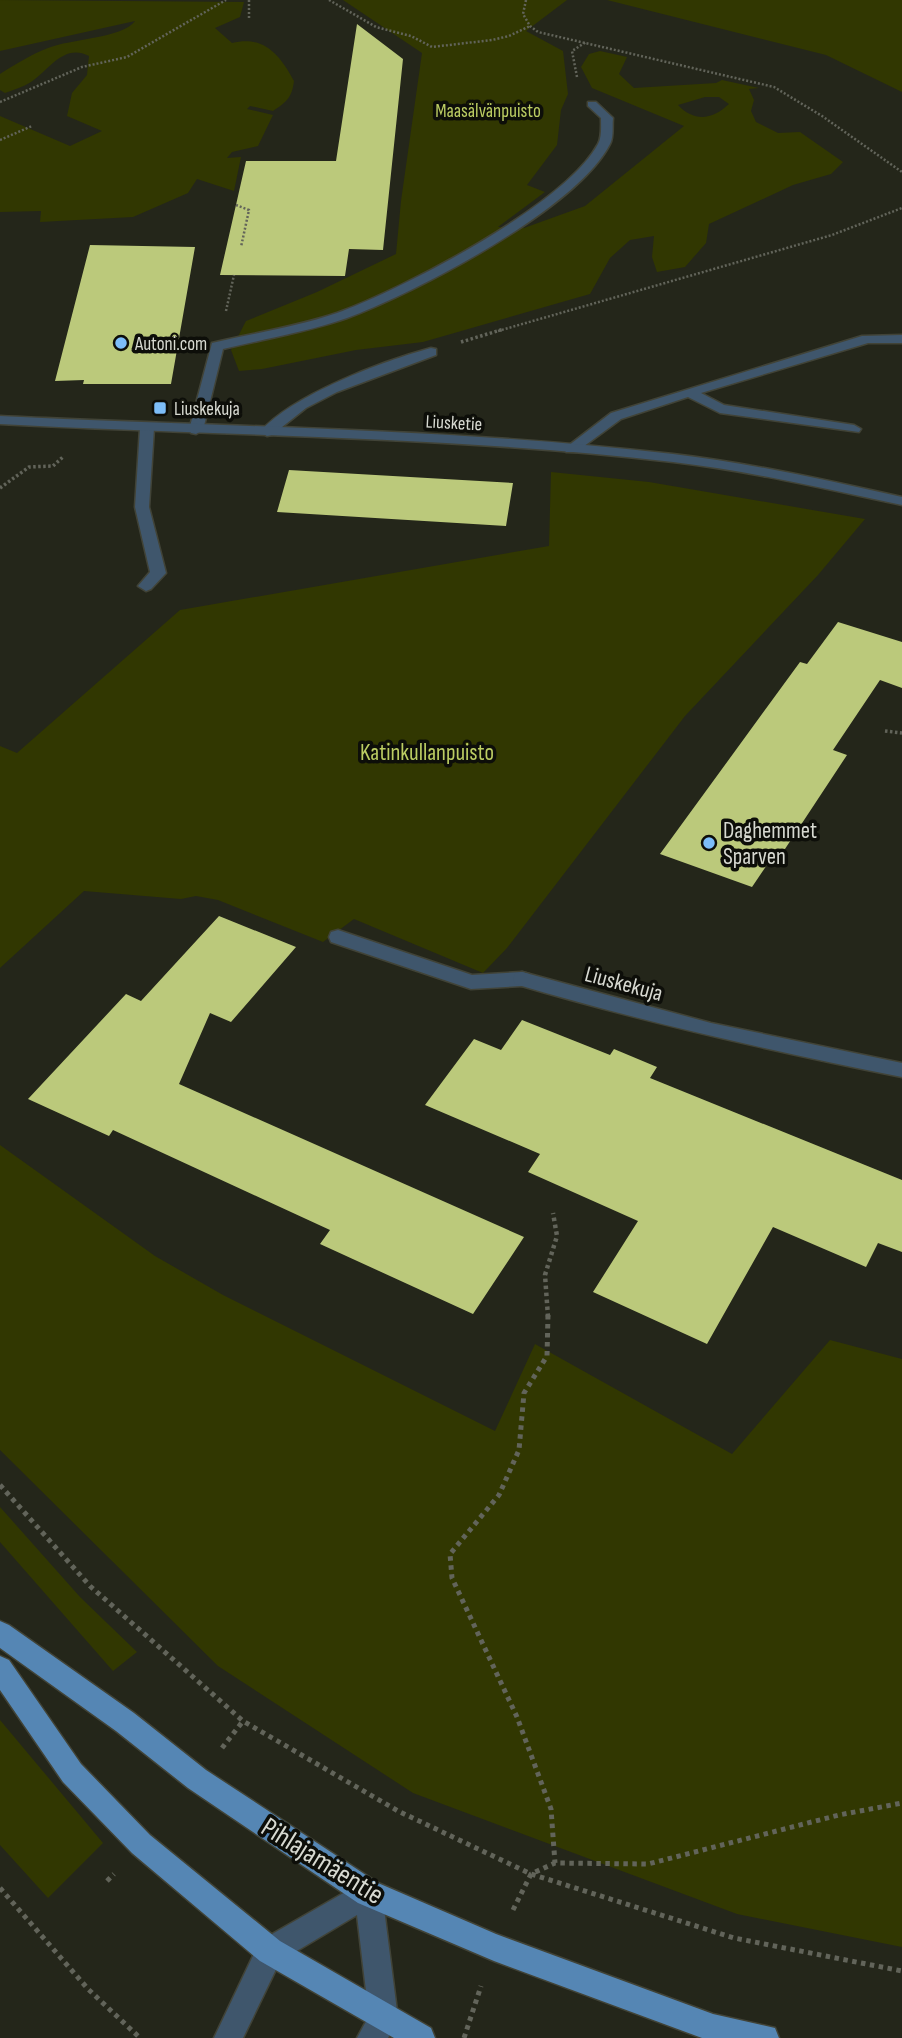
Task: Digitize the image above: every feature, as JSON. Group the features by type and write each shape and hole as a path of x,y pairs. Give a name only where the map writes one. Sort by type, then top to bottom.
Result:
{"main road":[{"name":"Pihlajamäentie","path":"0,1633 125,1722 197,1779 368,1893 494,1947 701,2023 765,2038"},
{"path":"0,1668 72,1773 141,1844 270,1951 378,2029 421,2038"}],"street":[{"path":"196,429 218,346 312,325 354,312 430,276 503,232 575,183 601,149 610,131 607,118 592,104"},
{"path":"571,449 616,416 867,339 902,339"},
{"path":"267,432 301,405 332,389 431,352"},
{"path":"689,392 720,409 854,429"},
{"name":"Liusketie","path":"0,420 571,449 674,458 762,472 902,501"},
{"path":"146,586 158,573 142,507 147,428"},
{"name":"Liuskekuja","path":"338,937 471,982 522,979 593,1001 756,1042 902,1070"},
{"path":"228,2038 270,1951 368,1893 378,2029"}],"path":[{"path":"0,102 82,67 127,57 226,0"},
{"path":"248,19 249,0"},
{"path":"329,0 376,27 411,36 432,47 492,40 509,36 530,26"},
{"path":"526,0 523,14 530,26 546,35 587,41 774,88 821,116 902,172"},
{"path":"587,41 572,51 572,59 579,82 592,104"},
{"path":"0,140 32,126"},
{"path":"236,205 249,210 241,247"},
{"path":"431,352 818,239 882,218 902,208"},
{"path":"0,488 29,467 53,466 97,425"},
{"path":"885,731 902,733"},
{"path":"553,1213 557,1236 545,1275 548,1309 547,1356 524,1393 519,1450 499,1495 450,1554 452,1578 517,1717 551,1809 555,1863"},
{"path":"0,1485 90,1586 243,1721 398,1811 531,1874 734,1938 902,1971"},
{"path":"531,1874 555,1863 648,1864 839,1815 902,1803"},
{"path":"0,1888 88,1989 140,2038"}],"green space":[{"path":"0,0 244,2 240,17 215,28 232,43 253,42 270,49 294,81 292,91 285,102 273,111 250,106 247,109 273,115 258,146 232,152 227,158 241,157 234,191 197,179 188,193 133,217 40,222 41,211 0,212 0,116 70,146 102,131 67,116 72,93 87,75 89,56 80,53 65,55 31,82 5,93 0,90 0,74 48,48 108,35 129,27 135,21 0,51"},
{"name":"Maasälvänpuisto","path":"343,0 567,0 526,31 563,51 568,94 561,110 557,145 527,185 545,192 498,227 524,228 585,206 684,126 592,88 581,67 589,54 600,51 627,57 619,74 634,88 716,83 722,80 759,88 749,89 754,100 751,111 756,122 778,133 800,132 843,162 831,174 793,185 709,224 706,243 685,267 657,272 652,257 654,236 630,240 610,258 590,294 423,342 356,350 239,371 231,350 246,321 317,292 396,254 422,53","holes":["705,97 719,97 729,104 710,116 691,115 678,105"]},
{"path":"607,0 902,0 902,92 826,55"},
{"name":"Katinkullanpuisto","path":"551,472 649,482 865,519 818,575 685,716 507,948 483,973 354,919 323,942 218,900 196,896 181,899 84,891 0,968 0,746 17,753 180,610 549,546"},
{"path":"0,1145 155,1256 223,1295 495,1431 535,1344 732,1454 830,1340 902,1359 902,1947 737,1914 413,1793 218,1666 0,1450"},
{"path":"0,1507 80,1597 137,1652 113,1671 0,1542"},
{"path":"0,1720 103,1843 48,1898 0,1845"}],"building":[{"path":"357,24 403,59 383,250 349,249 345,276 220,275 246,161 336,161"},
{"path":"90,245 195,247 171,384 83,384 84,380 55,381"},
{"path":"289,470 513,483 506,526 277,512"},
{"path":"838,622 902,642 902,688 880,680 833,750 847,755 783,852 777,850 752,887 660,854 800,662 807,664"},
{"path":"219,916 296,947 231,1022 210,1013 179,1084 524,1237 473,1314 320,1244 330,1230 113,1130 109,1136 28,1099 126,994 141,1001"},
{"path":"522,1020 610,1055 614,1049 657,1067 650,1078 902,1180 902,1252 878,1243 866,1267 773,1227 707,1344 593,1292 638,1221 528,1172 540,1154 425,1105 474,1039 501,1050"}],"place":[{"name":"Autoni.com","path":"121,343"},
{"name":"Liuskekuja","path":"160,408"},
{"name":"Daghemmet Sparven","path":"709,843"}]}
